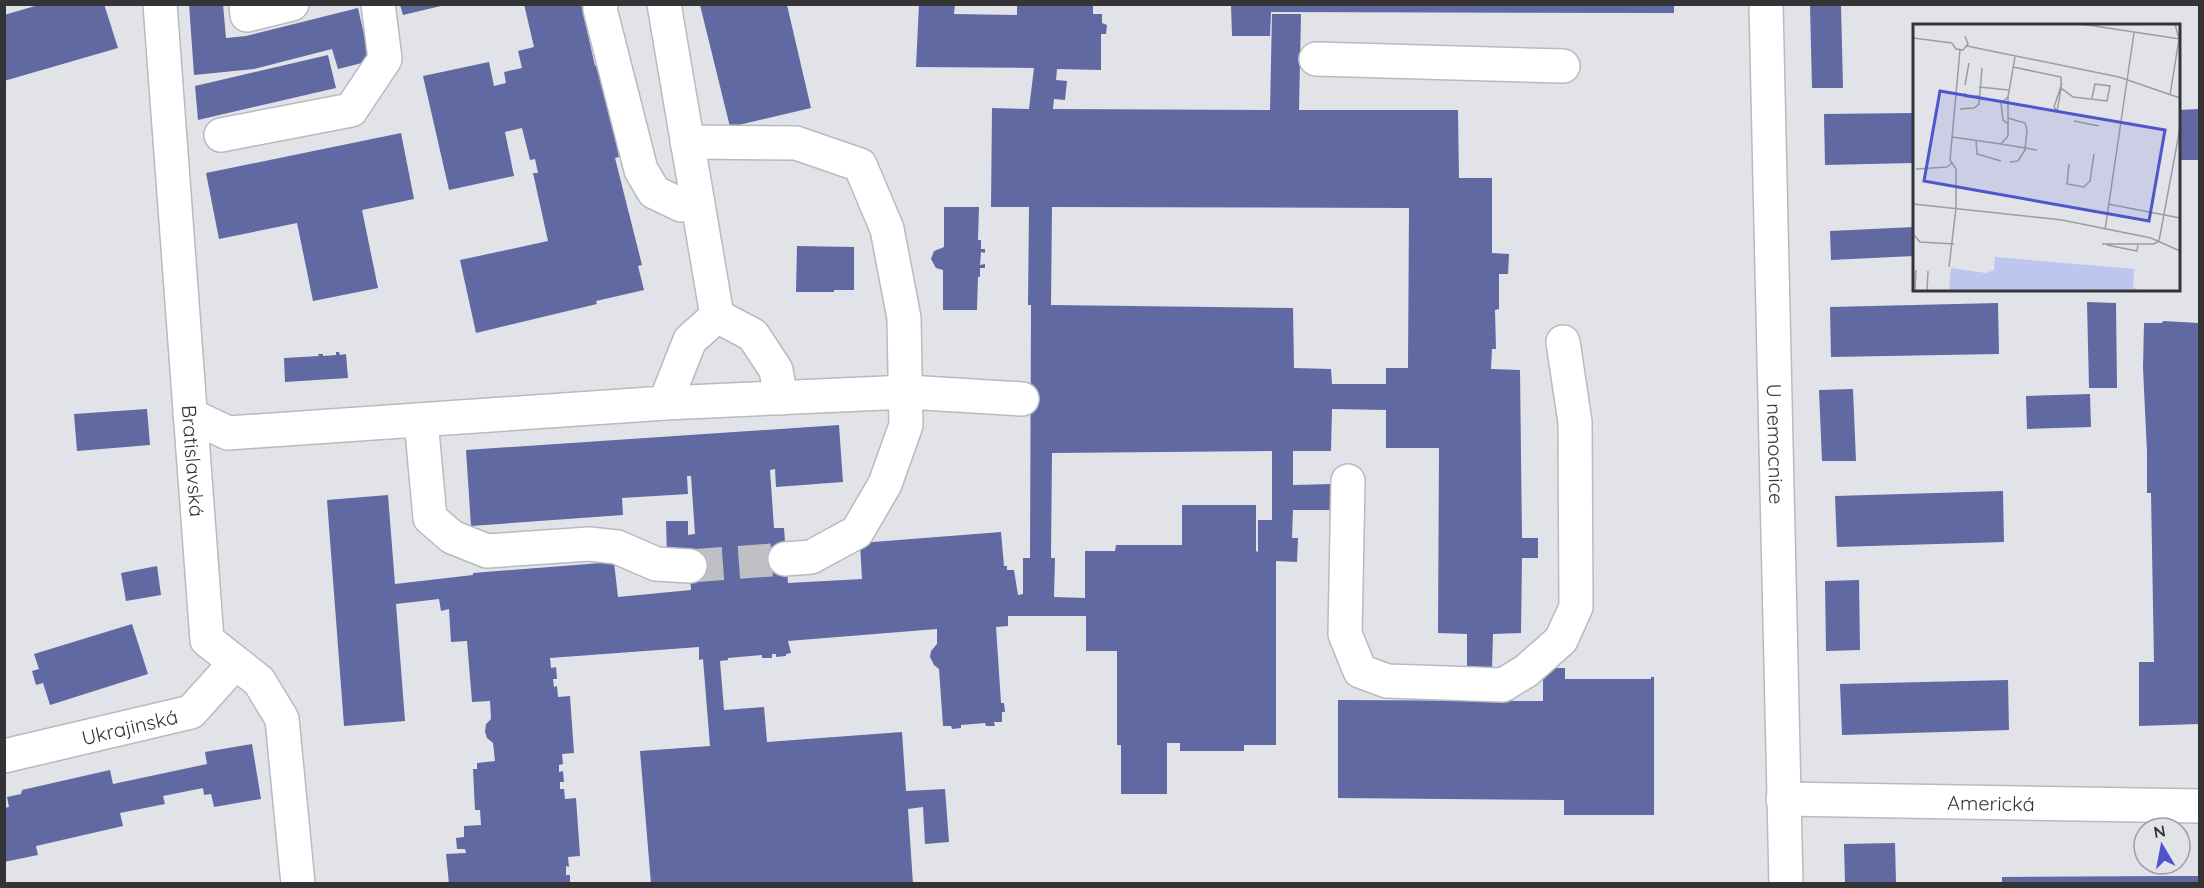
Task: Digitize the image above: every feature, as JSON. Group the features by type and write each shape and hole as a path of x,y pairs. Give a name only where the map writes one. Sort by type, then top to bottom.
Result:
{"street":[{"name":"Bratislavská","path":"160,4 207,640 259,681 282,718 298,884"},
{"path":"246,4 247,15 292,4"},
{"path":"221,135 351,110 385,58 378,4"},
{"path":"601,4 600,9 640,170 654,192 681,205 698,204"},
{"path":"664,4 717,316"},
{"name":"U nemocnice","path":"1766,4 1786,884"},
{"path":"1316,59 1563,66"},
{"path":"687,142 796,143 860,165 887,229 904,318 906,425 885,484 857,532 811,557 785,559"},
{"path":"717,316 753,335 776,370 781,398"},
{"path":"665,403 690,340 717,316"},
{"path":"1348,481 1345,634 1360,671 1387,681 1503,685 1526,671 1561,640 1576,607 1575,422 1563,342"},
{"path":"190,415 228,433 665,403 907,392 1022,399"},
{"path":"421,420 430,518 452,537 487,551 589,544 617,547 656,564 690,566"},
{"name":"Ukrajinská","path":"4,756 191,712 234,663"},
{"name":"Americká","path":"1783,799 2199,806"}],"building":[{"path":"42,4 104,4 118,48 4,81 4,15"},
{"path":"189,4 223,4 226,38 246,36 358,8 370,61 338,69 332,49 254,69 194,75"},
{"path":"524,4 581,4 595,66 598,65 603,81 616,140 619,157 615,158 642,265 638,266 644,290 596,301 597,304 476,333 460,260 548,241 533,173 538,173 535,159 530,160 522,128 505,132 514,176 449,190 423,76 489,62 494,86 506,83 504,72 522,68 518,51 534,47"},
{"path":"919,4 955,4 954,14 1017,15 1017,4 1093,4 1093,14 1102,14 1102,23 1107,25 1106,34 1101,34 1101,70 1057,69 1056,80 1067,81 1065,100 1054,99 1053,109 1270,110 1272,14 1301,14 1299,110 1458,110 1459,178 1492,178 1492,253 1509,254 1508,274 1499,274 1499,309 1495,310 1496,349 1492,349 1491,369 1520,370 1522,538 1538,538 1538,558 1522,558 1521,633 1493,634 1492,669 1467,668 1467,634 1438,633 1439,448 1386,448 1386,410 1332,409 1331,451 1293,451 1293,485 1333,484 1333,510 1293,510 1292,538 1298,538 1297,562 1276,561 1276,745 1244,745 1244,751 1180,751 1180,743 1167,743 1167,794 1121,794 1121,745 1117,745 1117,651 1086,651 1086,616 1008,616 1008,626 996,627 1001,703 1004,703 1005,712 1002,712 1002,722 994,722 995,726 986,726 985,723 961,725 961,728 952,729 951,726 943,726 939,669 930,657 931,651 937,644 937,629 788,641 791,653 786,656 776,657 776,654 772,654 772,658 762,658 762,655 728,658 728,660 720,661 724,710 764,707 767,742 902,732 906,791 945,789 949,842 925,844 923,807 908,809 913,884 651,884 640,751 710,746 703,659 699,660 699,647 550,658 551,668 556,667 557,679 553,679 554,687 557,686 558,697 570,696 574,753 562,754 563,764 559,765 559,772 563,771 564,782 560,782 560,789 564,789 565,799 576,798 580,856 568,857 569,867 566,866 566,875 570,875 570,884 449,884 446,854 466,853 465,849 457,849 456,838 464,837 464,826 481,825 480,810 475,810 473,769 477,769 477,763 495,761 493,743 487,738 485,732 486,724 491,719 490,701 472,702 467,641 451,642 449,609 441,611 439,599 396,604 405,721 344,726 327,500 388,495 395,584 473,575 473,573 614,562 618,597 691,590 690,575 667,555 666,521 688,521 688,535 695,534 691,476 687,476 688,494 622,498 623,515 471,526 466,450 839,425 843,482 776,487 775,469 770,470 774,528 784,528 788,583 862,579 860,543 1001,532 1004,566 1007,566 1007,570 1014,570 1018,595 1023,594 1023,558 1030,558 1029,207 991,207 992,108 1029,109 1034,68 916,67","holes":["1052,207 1409,208 1408,368 1386,368 1386,384 1332,384 1331,369 1294,368 1293,308 1051,305","1272,451 1272,520 1258,520 1258,552 1256,551 1256,505 1182,505 1182,545 1116,545 1115,551 1085,551 1085,598 1054,597 1055,558 1051,558 1052,453"]},
{"path":"1231,4 1674,4 1674,13 1271,12 1270,36 1232,36"},
{"path":"400,5 445,5 403,15"},
{"path":"700,5 787,5 811,108 730,127"},
{"path":"1841,5 1843,88 1812,88 1810,6"},
{"path":"328,55 336,88 198,120 195,86"},
{"path":"2199,109 2199,160 2180,160 2180,110"},
{"path":"1913,113 1913,163 1825,165 1824,114"},
{"path":"401,133 414,199 362,210 378,288 313,301 297,223 219,239 206,173"},
{"path":"944,207 979,207 978,240 981,240 981,249 985,249 985,253 981,252 980,265 985,264 985,268 980,268 980,277 978,277 977,310 943,310 943,270 936,268 931,259 934,251 944,247"},
{"path":"1913,227 1913,256 1831,260 1830,231"},
{"path":"797,246 854,247 854,290 796,292"},
{"path":"2087,302 2116,303 2117,388 2089,388"},
{"path":"1998,303 1999,354 1831,357 1830,307"},
{"path":"2163,321 2199,323 2199,724 2139,726 2139,662 2154,662 2151,493 2147,493 2143,368 2144,323 2162,323"},
{"path":"336,352 340,355 346,354 348,378 285,382 284,358 319,356 318,354 336,355"},
{"path":"1853,389 1856,461 1822,461 1819,390"},
{"path":"2090,394 2091,427 2027,429 2026,396"},
{"path":"147,409 150,445 77,451 74,414"},
{"path":"2003,491 2004,542 1837,547 1835,496"},
{"path":"157,566 161,595 126,601 121,573"},
{"path":"1859,580 1860,650 1826,651 1825,581"},
{"path":"132,624 148,674 50,705 43,683 36,685 32,671 39,669 34,654"},
{"path":"1543,668 1565,668 1565,679 1651,679 1654,677 1654,815 1564,815 1564,800 1338,798 1338,700 1543,701"},
{"path":"2008,680 2009,730 1842,735 1840,684"},
{"path":"252,744 261,799 214,807 211,794 204,795 203,788 163,796 165,804 120,813 123,826 36,846 38,855 4,862 4,808 9,807 7,797 21,794 22,790 110,770 113,784 207,764 205,752"},
{"path":"1895,843 1896,884 1845,884 1844,844"},
{"path":"2199,876 2199,884 2002,884 2002,877"}],"tunnel":[{"path":"690,566 785,559"}]}
